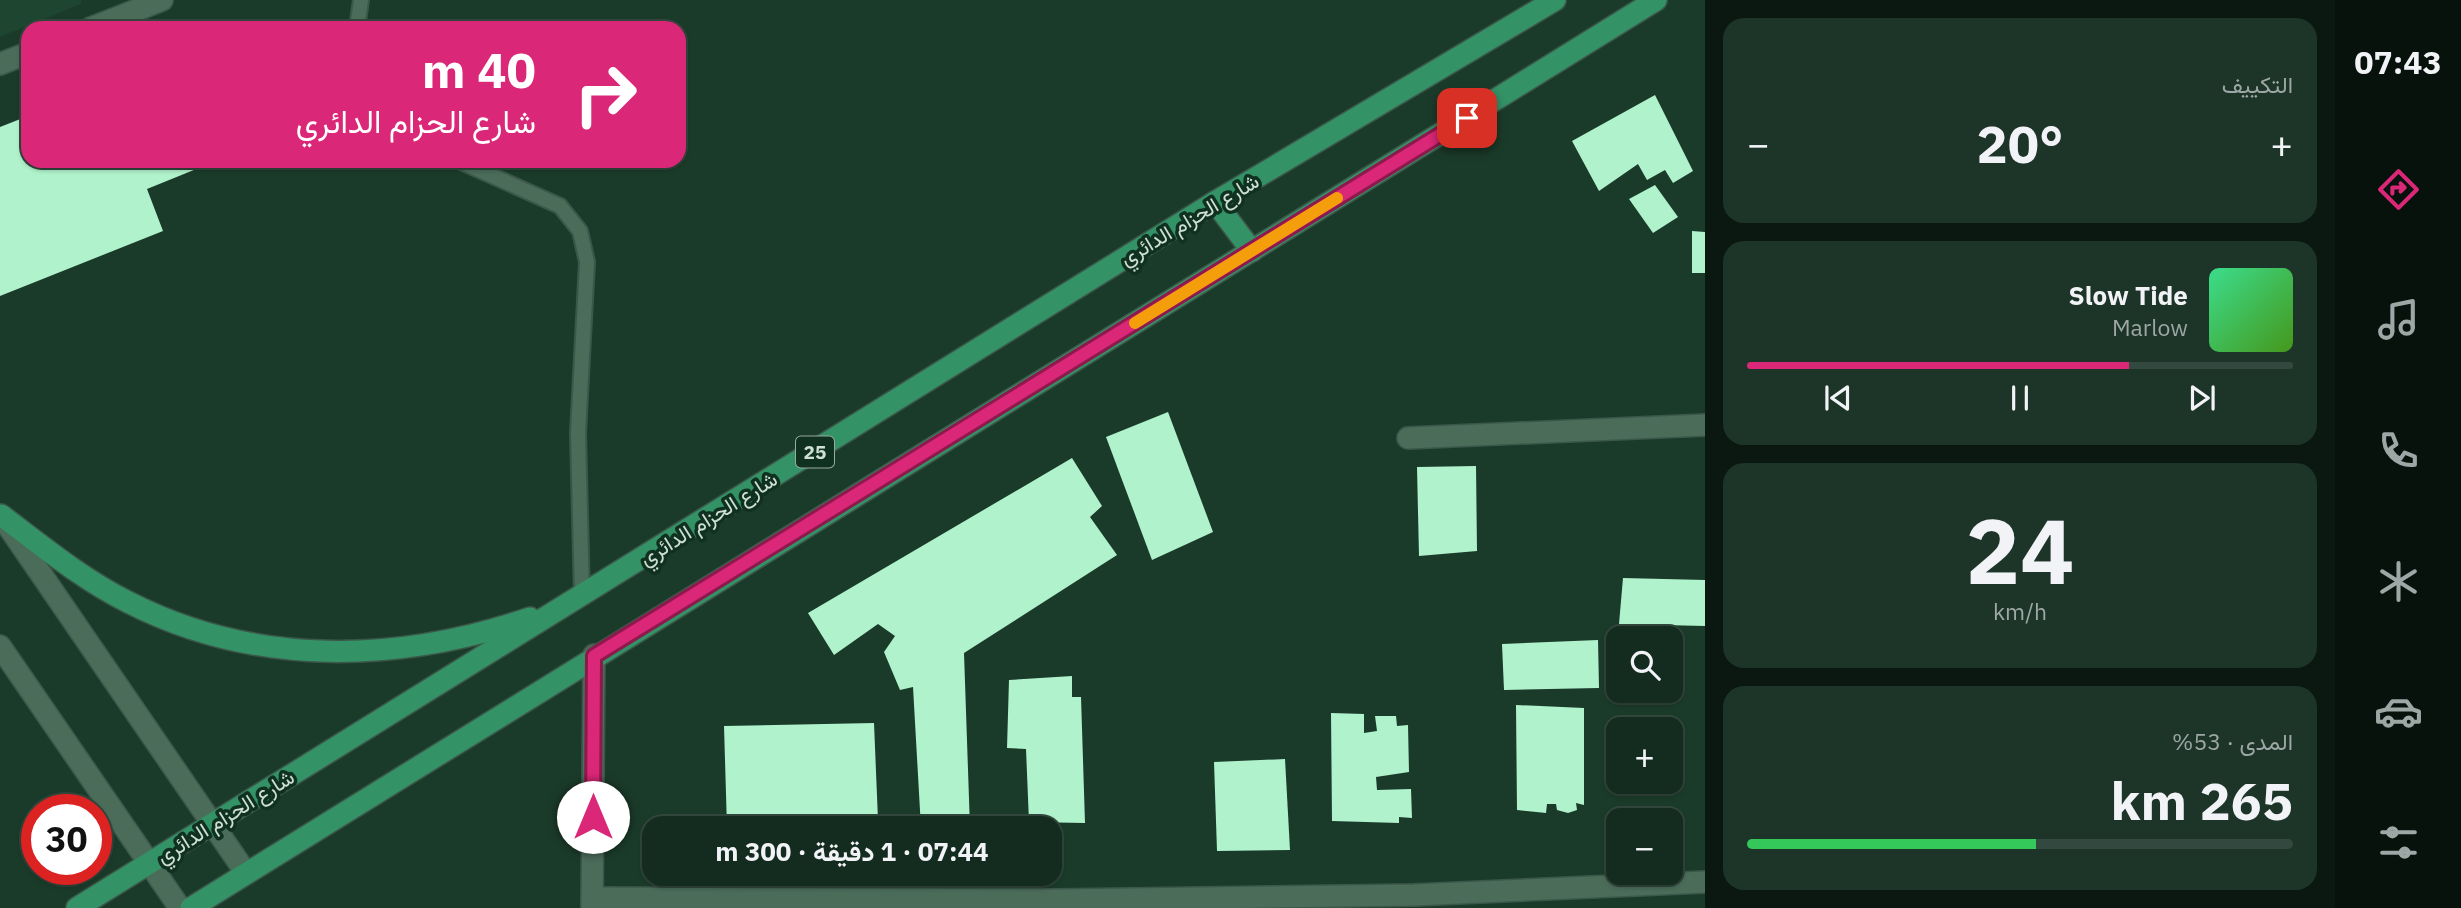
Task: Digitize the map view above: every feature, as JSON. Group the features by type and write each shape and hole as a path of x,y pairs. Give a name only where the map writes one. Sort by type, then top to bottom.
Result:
{"main road":[{"name":"شارع الحزام الدائري","path":"77,908 1215,202 1555,0"},
{"path":"191,908 1656,0"},
{"path":"1215,202 1252,251"},
{"path":"0,515 71,568 128,602 189,628 253,645 319,653 403,649 486,633 574,602"}],"street":[{"path":"109,21 162,0"},
{"path":"0,64 21,56"},
{"path":"1408,438 1705,425"},
{"path":"0,515 246,873"},
{"path":"0,646 180,908"},
{"path":"594,656 592,903 1058,904 1414,895 1705,882"}],"lane":[{"path":"358,21 361,0"},
{"path":"474,168 560,206 580,231 587,261 578,433 574,602"}],"shaded area":[{"path":"0,0 81,0 81,4 39,21 21,21 21,28 0,37"}],"building":[{"path":"1655,95 1693,171 1673,183 1665,170 1647,180 1638,164 1599,191 1572,141"},
{"path":"21,119 21,168 199,168 147,189 163,231 0,296 0,127"},
{"path":"1655,185 1678,217 1653,233 1629,199"},
{"path":"1692,231 1705,232 1705,273 1692,273"},
{"path":"1168,412 1213,532 1152,560 1106,437"},
{"path":"1072,458 1102,506 1090,517 1117,555 964,653 970,816 920,816 913,687 900,690 884,652 895,636 878,624 834,655 808,613"},
{"path":"1476,466 1477,551 1419,556 1417,467"},
{"path":"1623,578 1705,580 1705,626 1619,624"},
{"path":"1598,640 1599,688 1504,690 1502,644"},
{"path":"1072,676 1072,697 1081,697 1085,823 1062,823 1062,816 1029,816 1026,749 1007,748 1009,680"},
{"path":"1516,705 1584,708 1584,805 1576,803 1577,810 1568,813 1557,810 1556,804 1547,804 1546,813 1517,810"},
{"path":"1331,713 1364,714 1364,733 1377,731 1375,716 1396,716 1397,726 1408,725 1409,772 1376,777 1377,790 1411,789 1412,818 1399,817 1399,823 1332,821"},
{"path":"874,723 878,816 727,816 724,726"},
{"path":"1285,759 1290,850 1217,851 1214,762"}],"slow traffic":[{"path":"1135,323 1337,198"}],"route":[{"path":"593,817 594,656 1467,118"}]}
